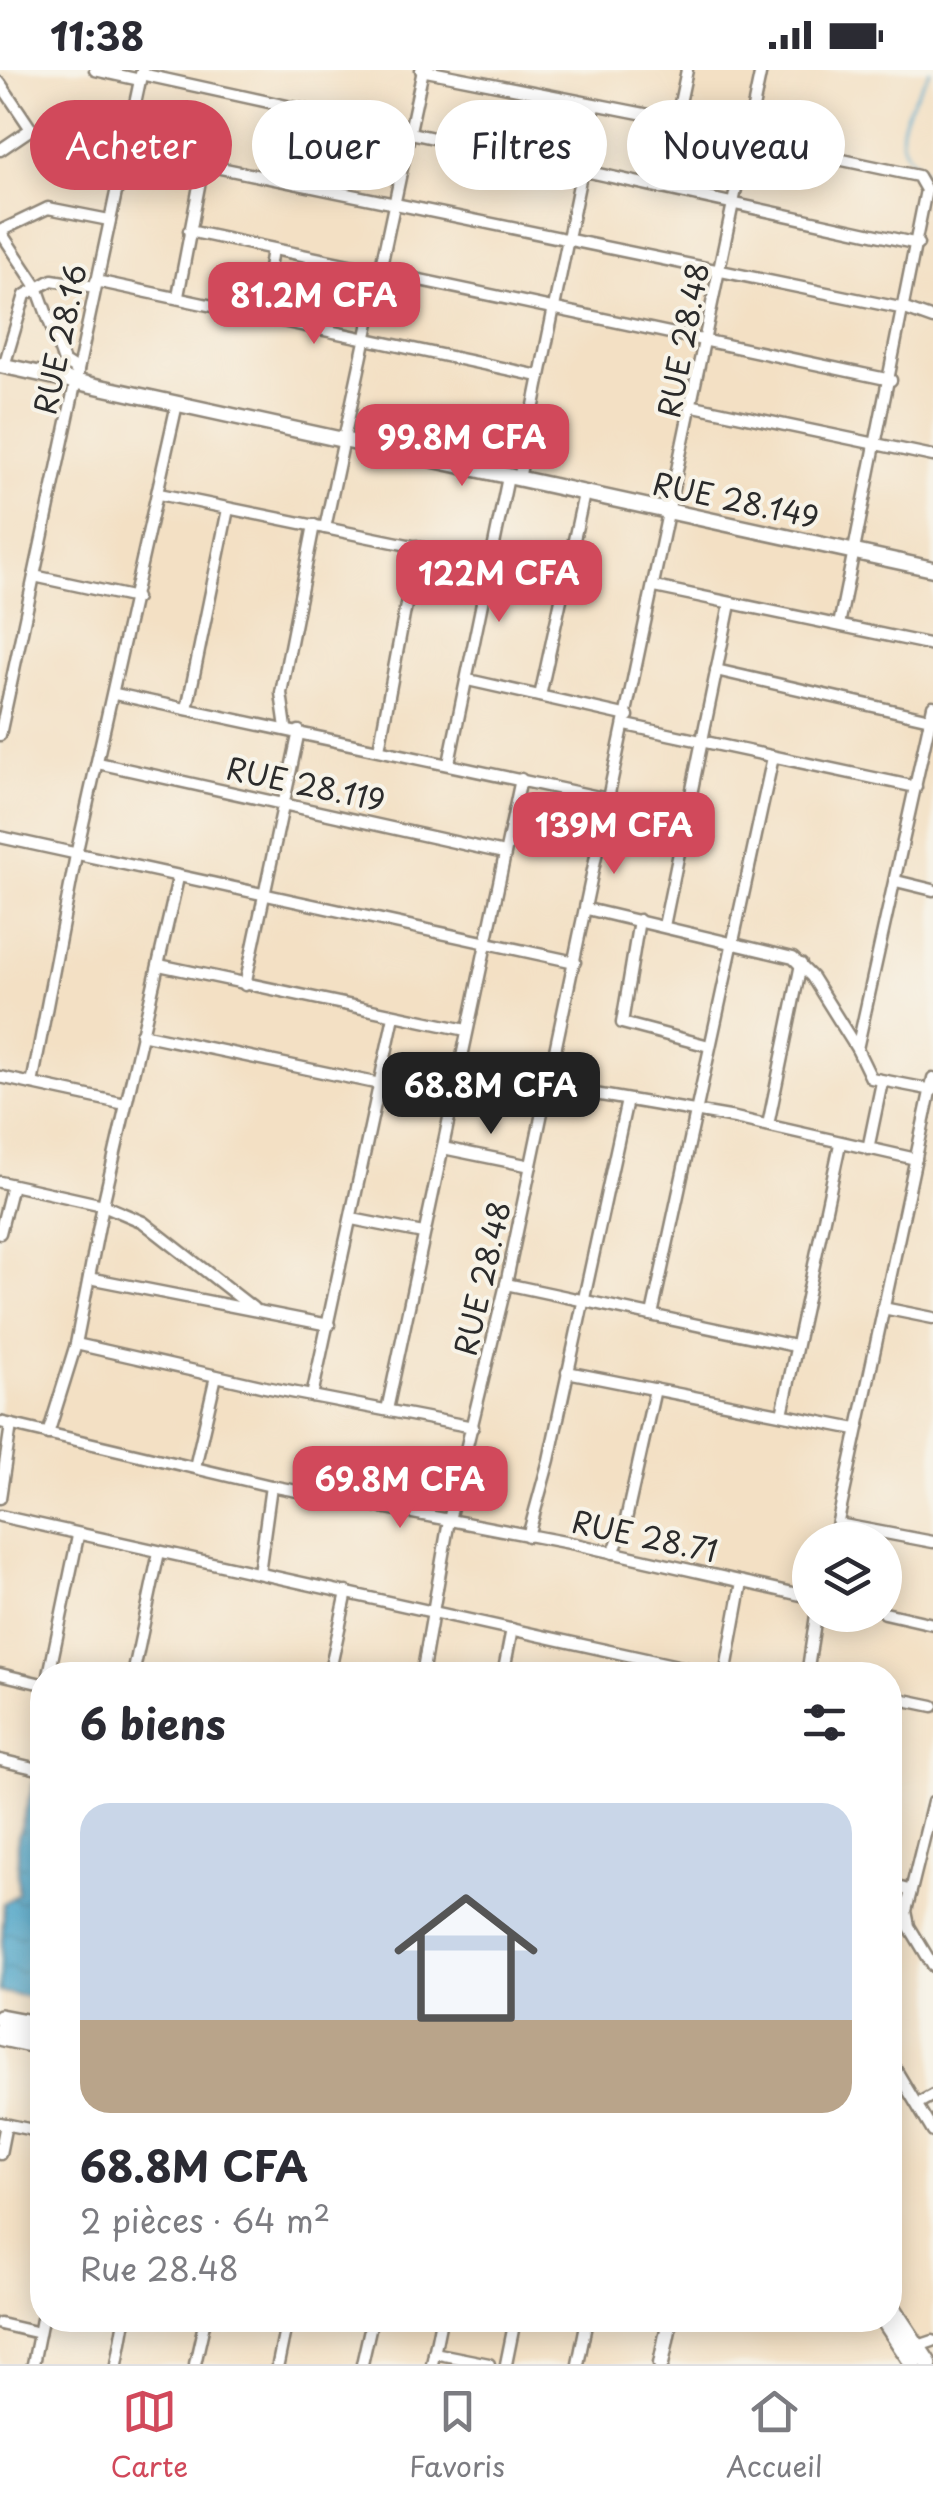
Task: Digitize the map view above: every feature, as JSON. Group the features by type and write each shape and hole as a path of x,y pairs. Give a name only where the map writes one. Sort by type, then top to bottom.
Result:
{"main road":[{"path":"0,2016 30,2023"},
{"path":"0,2030 30,2036"},
{"path":"902,2318 925,2344 929,2364"},
{"path":"892,2332 913,2364"}],"street":[{"path":"95,70 141,75 255,100"},
{"path":"415,107 422,70 566,100"},
{"path":"680,100 687,70"},
{"name":"RUE 28.48","path":"756,100 762,70"},
{"name":"RUE 28.16","path":"136,100 141,75"},
{"path":"0,83 30,129 0,150"},
{"path":"839,625 926,190 918,176 845,161"},
{"path":"232,171 905,309 933,319"},
{"name":"RUE 28.16","path":"0,736 4,690 34,576 116,190"},
{"path":"178,296 198,190"},
{"path":"286,728 282,693 344,440 399,190"},
{"path":"449,763 576,190"},
{"path":"670,190 918,244"},
{"name":"RUE 28.48","path":"424,1662 448,1520 532,1166 737,190"},
{"path":"77,376 60,356 37,287 0,231 48,208 109,220"},
{"path":"190,231 891,380"},
{"path":"262,314 272,249"},
{"path":"2,366 20,301 37,287 62,279 178,296 538,376"},
{"name":"RUE 28.149","path":"2,366 77,376 177,404 933,569"},
{"path":"32,1084 76,855 177,404"},
{"path":"694,406 933,456"},
{"path":"158,494 491,562"},
{"path":"540,696 584,494"},
{"path":"187,710 228,509"},
{"path":"380,749 416,546"},
{"path":"34,576 136,598"},
{"path":"655,588 933,646"},
{"path":"664,926 730,604"},
{"path":"716,670 930,719"},
{"path":"468,680 701,741 916,787"},
{"path":"115,694 299,730 608,799"},
{"path":"856,1049 933,706"},
{"path":"245,985 299,730"},
{"path":"652,1315 774,756"},
{"name":"RUE 28.119","path":"98,764 504,853"},
{"path":"387,1410 521,779"},
{"path":"0,837 575,962"},
{"path":"48,1434 76,1344 125,1104 178,878"},
{"path":"896,881 933,890"},
{"path":"586,909 787,957 800,964 856,1049 867,1074 882,1082 932,1086 838,1522"},
{"path":"639,920 622,1024 709,1046"},
{"path":"768,1126 800,964"},
{"path":"159,965 466,1030"},
{"path":"312,1396 394,1016"},
{"path":"142,1034 380,1084"},
{"path":"0,1077 125,1104"},
{"path":"868,1149 882,1082"},
{"path":"548,1086 768,1126 916,1159"},
{"path":"528,1536 627,1100"},
{"path":"782,1414 840,1144"},
{"path":"442,1148 532,1166"},
{"path":"0,1233 6,1183 103,1205 157,1232 253,1308"},
{"path":"352,1219 423,1233"},
{"path":"89,1278 329,1325"},
{"path":"506,1284 795,1346"},
{"path":"883,1308 933,1318"},
{"path":"76,1344 473,1427"},
{"path":"567,1372 856,1429"},
{"path":"196,1467 216,1376"},
{"path":"614,1553 655,1389"},
{"path":"0,1498 6,1424"},
{"name":"RUE 28.71","path":"6,1424 271,1486 614,1553 792,1593"},
{"path":"258,1573 271,1486"},
{"path":"0,1516 663,1662"},
{"path":"51,1662 78,1536"},
{"path":"902,1536 933,1542"},
{"path":"137,1662 160,1552"},
{"path":"725,1662 742,1582"},
{"path":"332,1662 347,1592"},
{"path":"902,1617 933,1624"},
{"path":"506,1662 512,1629"},
{"path":"809,1662 813,1632"},
{"path":"0,1674 30,1681"},
{"path":"902,1700 933,1706"},
{"path":"0,1760 30,1767"},
{"path":"933,1802 908,1890 908,1926 933,1966"},
{"path":"902,1888 908,1890"},
{"path":"0,2040 30,2046"},
{"path":"902,2080 933,2132"},
{"path":"917,2104 933,2095"},
{"path":"0,2154 3,2124 30,2130"},
{"path":"0,2324 30,2331"},
{"path":"33,2364 40,2333 36,2332"},
{"path":"116,2364 123,2332"},
{"path":"195,2364 202,2332"},
{"path":"278,2364 285,2332"},
{"path":"362,2364 369,2332"},
{"path":"438,2332 433,2358 489,2364"},
{"path":"506,2364 513,2332"},
{"path":"578,2364 585,2332"},
{"path":"660,2364 667,2332"}],"water":[{"path":"30,1796 30,1997 0,1992 4,1903 18,1894 18,1837"}],"waterway":[{"path":"930,70 907,113 902,139 906,152 933,177"}]}
